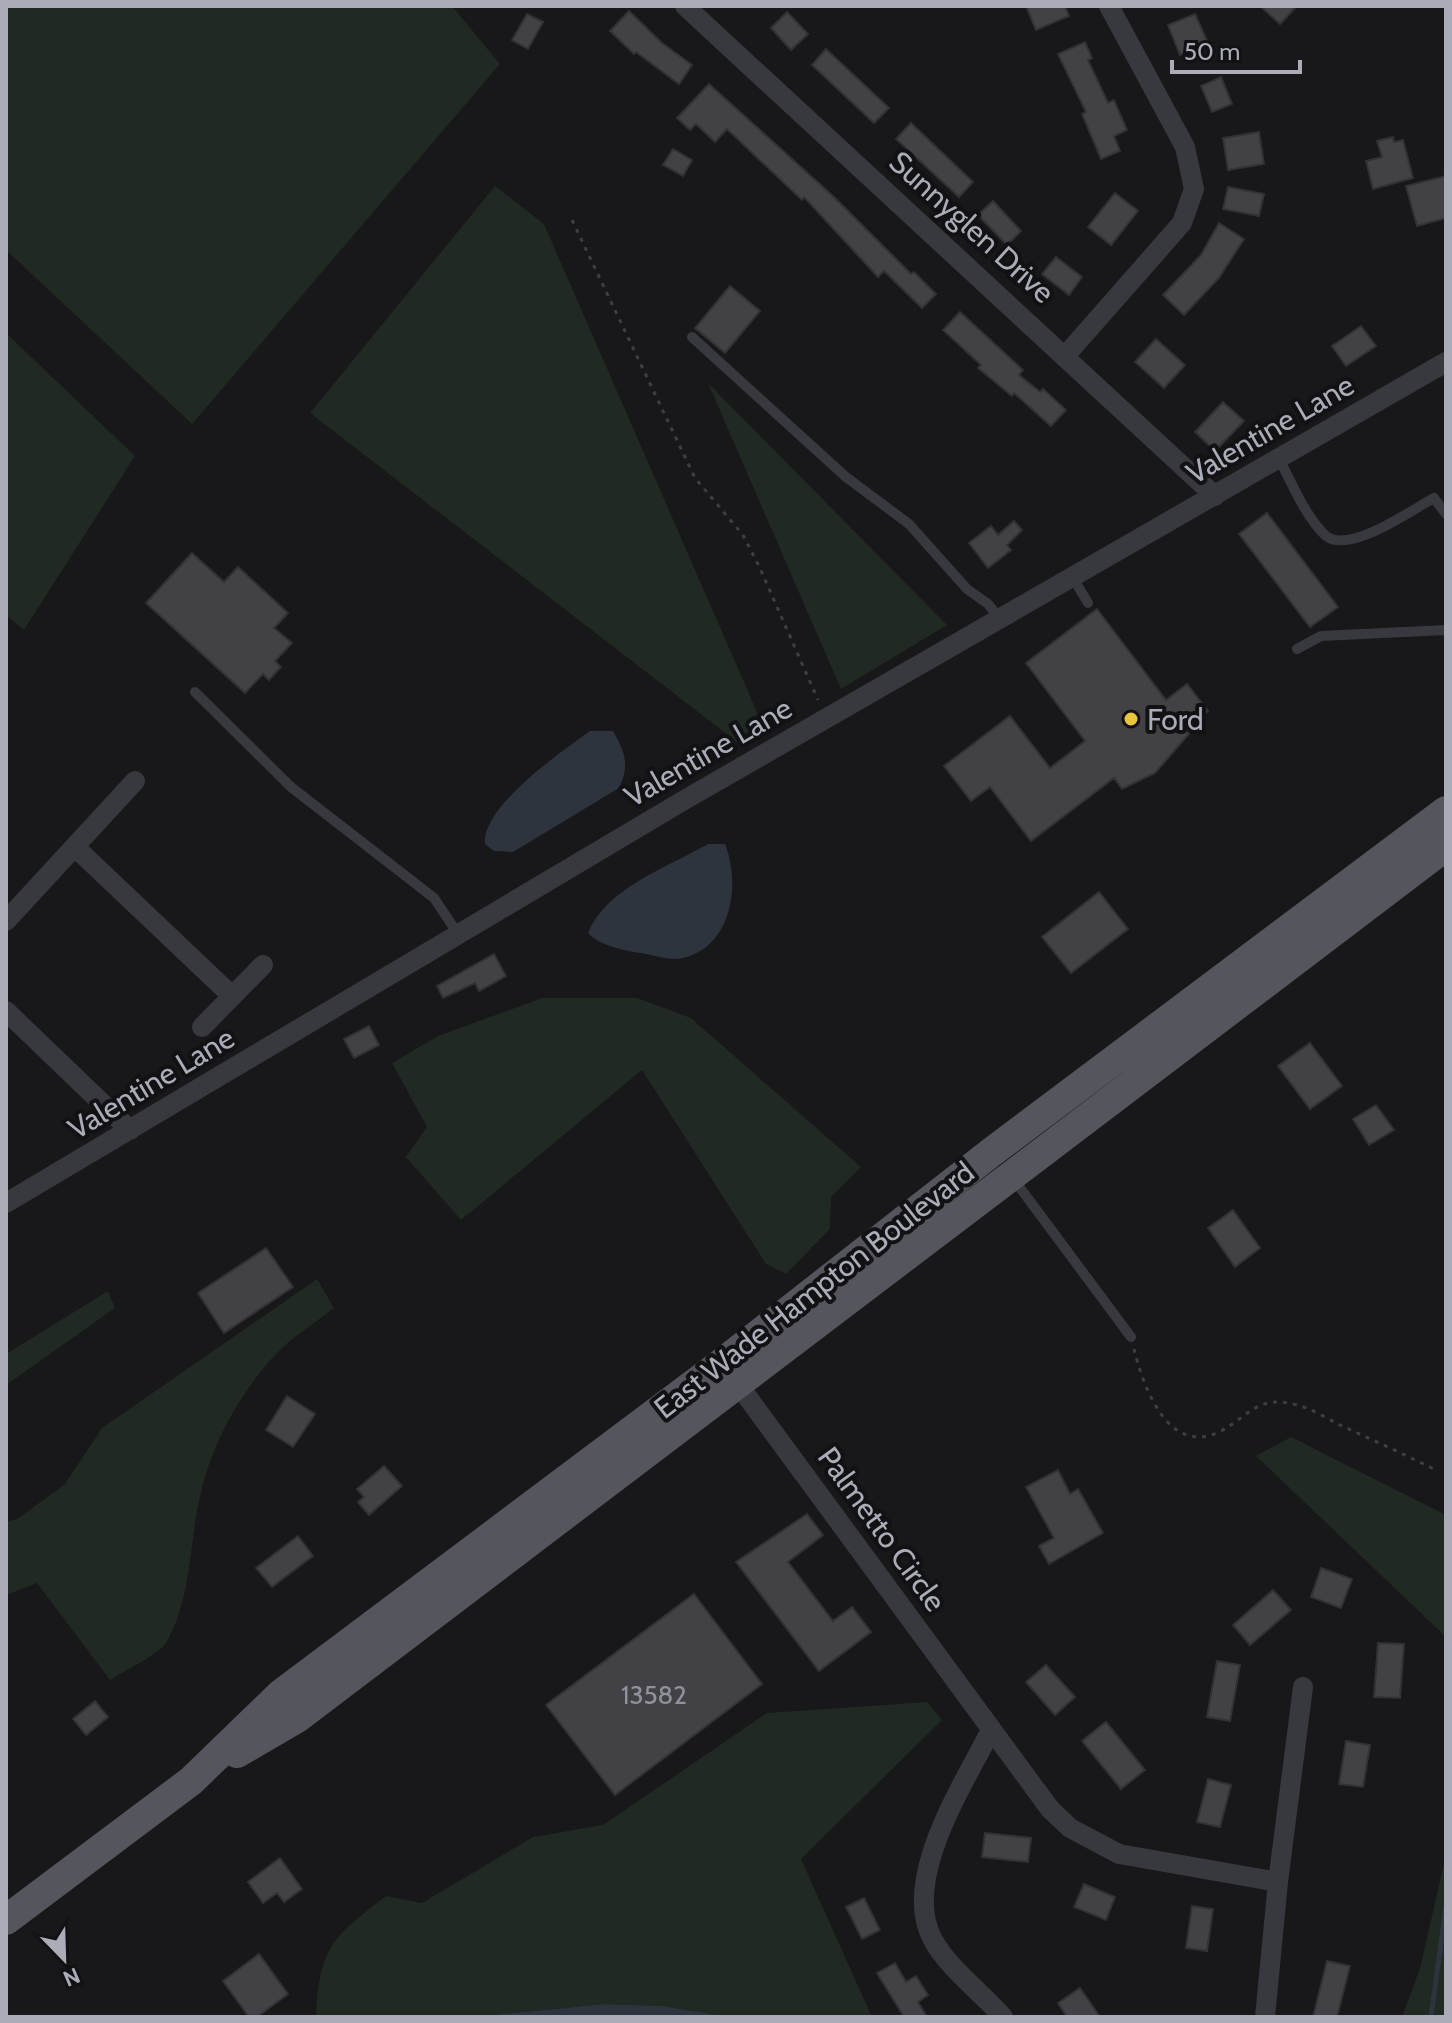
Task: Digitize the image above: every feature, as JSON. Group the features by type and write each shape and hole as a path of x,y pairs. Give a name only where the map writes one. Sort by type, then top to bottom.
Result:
{"main road":[{"name":"East Wade Hampton Boulevard","path":"731,1374 993,1151 1446,811"},
{"name":"East Wade Hampton Boulevard","path":"6,1920 191,1781 297,1718 394,1626 731,1374 1011,1175 1446,846"}],"street":[{"name":"Sunnyglen Drive","path":"685,6 1215,496"},
{"path":"1066,355 1182,223 1194,189 1185,147 1116,8"},
{"name":"Valentine Lane","path":"6,1203 827,718 1446,362"},
{"path":"6,921 135,781"},
{"path":"76,848 232,996"},
{"path":"202,1027 263,965"},
{"path":"6,1011 130,1130"},
{"name":"Palmetto Circle","path":"731,1374 1050,1809 1093,1843 1119,1854 1278,1882"},
{"path":"1265,2017 1278,1882 1303,1687"},
{"path":"991,1730 949,1814 925,1876 922,1898 925,1920 934,1941 1003,2017"}],"lane":[{"path":"692,337 846,477 909,524 967,589 988,604 1001,620"},
{"path":"1279,459 1326,536 1343,542 1366,535 1434,498 1446,514"},
{"path":"1073,578 1088,603"},
{"path":"1297,649 1321,636 1446,630"},
{"path":"195,692 291,787 434,898 458,934"},
{"path":"1011,1175 1131,1337"}],"path":[{"path":"572,220 695,478 743,535 759,566 827,718"},
{"path":"1131,1337 1140,1375 1153,1407 1174,1427 1200,1438 1222,1430 1238,1416 1268,1401 1297,1405 1436,1470"}],"shaded area":[{"path":"6,6 452,6 500,64 192,424 6,250"},
{"path":"495,186 544,224 761,721 737,742 310,413"},
{"path":"6,333 135,456 24,630 6,615"},
{"path":"708,383 947,625 841,689"},
{"path":"590,731 613,731 623,752 625,765 619,788 513,852 494,851 485,844 487,829 509,798 543,766"},
{"path":"708,844 725,844 730,860 732,895 722,928 700,952 673,959 612,947 588,933 597,917 623,891"},
{"path":"542,998 637,998 691,1018 861,1167 831,1197 830,1229 786,1274 766,1264 642,1070 461,1220 406,1157 427,1127 392,1063 438,1036"},
{"path":"317,1279 334,1308 289,1342 264,1368 231,1416 214,1452 198,1507 186,1587 175,1625 166,1643 110,1680 37,1583 6,1595 6,1522 17,1519 64,1485 102,1428"},
{"path":"108,1291 115,1308 6,1385 6,1354"},
{"path":"1291,1437 1446,1515 1446,1637 1256,1456"},
{"path":"927,1702 942,1720 801,1859 872,2017 730,2017 663,2006 604,2004 472,2017 316,2017 321,1974 332,1946 353,1922 386,1896 422,1903 533,1837 603,1825 767,1713"},
{"path":"1446,1855 1446,2017 1402,2017 1420,1968"},
{"path":"604,2004 663,2006 730,2017 472,2017"}],"building":[{"path":"1026,6 1065,6 1069,16 1036,30"},
{"path":"1260,6 1297,6 1280,24"},
{"path":"629,11 662,43 692,65 679,84 636,52 634,54 610,31"},
{"path":"787,12 808,34 791,50 771,28"},
{"path":"527,14 543,22 528,49 512,40"},
{"path":"1195,14 1208,43 1180,55 1168,25"},
{"path":"1085,42 1092,58 1088,60 1108,103 1114,100 1127,130 1114,136 1120,151 1101,159 1082,114 1086,112 1058,54"},
{"path":"826,49 889,108 874,123 812,65"},
{"path":"1221,77 1232,104 1212,112 1201,86"},
{"path":"709,84 936,294 922,308 884,271 878,277 804,197 802,200 727,129 715,142 696,124 690,130 677,118"},
{"path":"911,123 973,182 959,197 896,139"},
{"path":"1259,132 1264,164 1228,170 1223,138"},
{"path":"1393,137 1394,142 1403,140 1413,178 1373,189 1366,161 1382,157 1377,141"},
{"path":"673,149 692,160 683,176 663,165"},
{"path":"1446,176 1446,218 1417,226 1406,186"},
{"path":"1228,187 1264,194 1259,216 1223,209"},
{"path":"1115,193 1138,211 1111,245 1088,227"},
{"path":"993,201 1021,231 1007,245 978,215"},
{"path":"1219,223 1244,239 1219,278 1184,315 1163,295 1201,255"},
{"path":"1056,257 1082,277 1069,295 1042,274"},
{"path":"730,286 760,311 725,353 695,328"},
{"path":"960,312 1023,370 1019,375 1040,392 1043,389 1066,410 1051,426 1014,393 1012,396 978,368 981,365 943,330"},
{"path":"1361,326 1376,346 1346,366 1332,346"},
{"path":"1156,339 1185,365 1164,388 1135,362"},
{"path":"1223,402 1244,421 1215,451 1195,432"},
{"path":"1267,513 1338,607 1310,627 1239,534"},
{"path":"1014,521 1022,530 1007,545 1011,550 988,568 969,543 991,526 998,535"},
{"path":"192,553 224,582 238,567 288,613 274,628 292,643 275,661 281,667 269,680 263,674 245,693 146,603"},
{"path":"1097,609 1166,700 1187,684 1208,711 1185,728 1189,734 1155,773 1122,789 1114,778 1031,841 990,787 971,801 944,766 1010,716 1050,768 1085,741 1026,663"},
{"path":"1099,892 1128,929 1071,973 1042,937"},
{"path":"494,954 506,976 479,991 475,983 443,998 437,986"},
{"path":"369,1026 379,1045 354,1058 344,1039"},
{"path":"1310,1043 1342,1086 1310,1109 1278,1066"},
{"path":"1376,1105 1394,1130 1369,1145 1353,1119"},
{"path":"1233,1210 1260,1248 1235,1267 1208,1228"},
{"path":"266,1248 293,1287 224,1333 198,1293"},
{"path":"287,1396 315,1414 293,1447 266,1430"},
{"path":"384,1466 402,1486 369,1515 358,1502 364,1497 357,1489"},
{"path":"1058,1470 1070,1494 1078,1489 1103,1533 1049,1564 1039,1546 1054,1538 1026,1487"},
{"path":"807,1514 823,1535 788,1562 833,1621 852,1607 871,1632 819,1671 736,1562"},
{"path":"298,1536 313,1556 272,1587 256,1568"},
{"path":"1321,1568 1352,1579 1341,1608 1311,1597"},
{"path":"1273,1590 1291,1610 1250,1645 1233,1625"},
{"path":"694,1594 762,1684 615,1795 546,1705"},
{"path":"1378,1643 1404,1644 1400,1698 1374,1697"},
{"path":"1217,1661 1240,1665 1230,1721 1207,1717"},
{"path":"1046,1665 1075,1697 1055,1715 1026,1682"},
{"path":"95,1701 108,1717 86,1735 73,1719"},
{"path":"1106,1722 1145,1770 1121,1789 1082,1741"},
{"path":"1346,1741 1370,1745 1363,1787 1339,1784"},
{"path":"1208,1779 1231,1785 1220,1827 1197,1822"},
{"path":"985,1833 1031,1838 1028,1862 982,1857"},
{"path":"280,1858 302,1889 284,1902 277,1893 263,1903 248,1882"},
{"path":"1084,1884 1115,1897 1106,1920 1074,1907"},
{"path":"864,1898 880,1930 862,1939 846,1907"},
{"path":"1192,1906 1213,1909 1207,1951 1186,1948"},
{"path":"259,1954 288,1994 257,2017 249,2017 223,1981"},
{"path":"1327,1961 1350,1966 1337,2017 1313,2017"},
{"path":"895,1963 906,1982 916,1976 928,1995 918,2002 927,2017 904,2017 877,1973"},
{"path":"1080,1988 1100,2017 1067,2017 1058,2003"}],"waterway":[{"path":"1431,2017 1446,1906"}],"place":[{"name":"Ford","path":"1131,719"}]}
